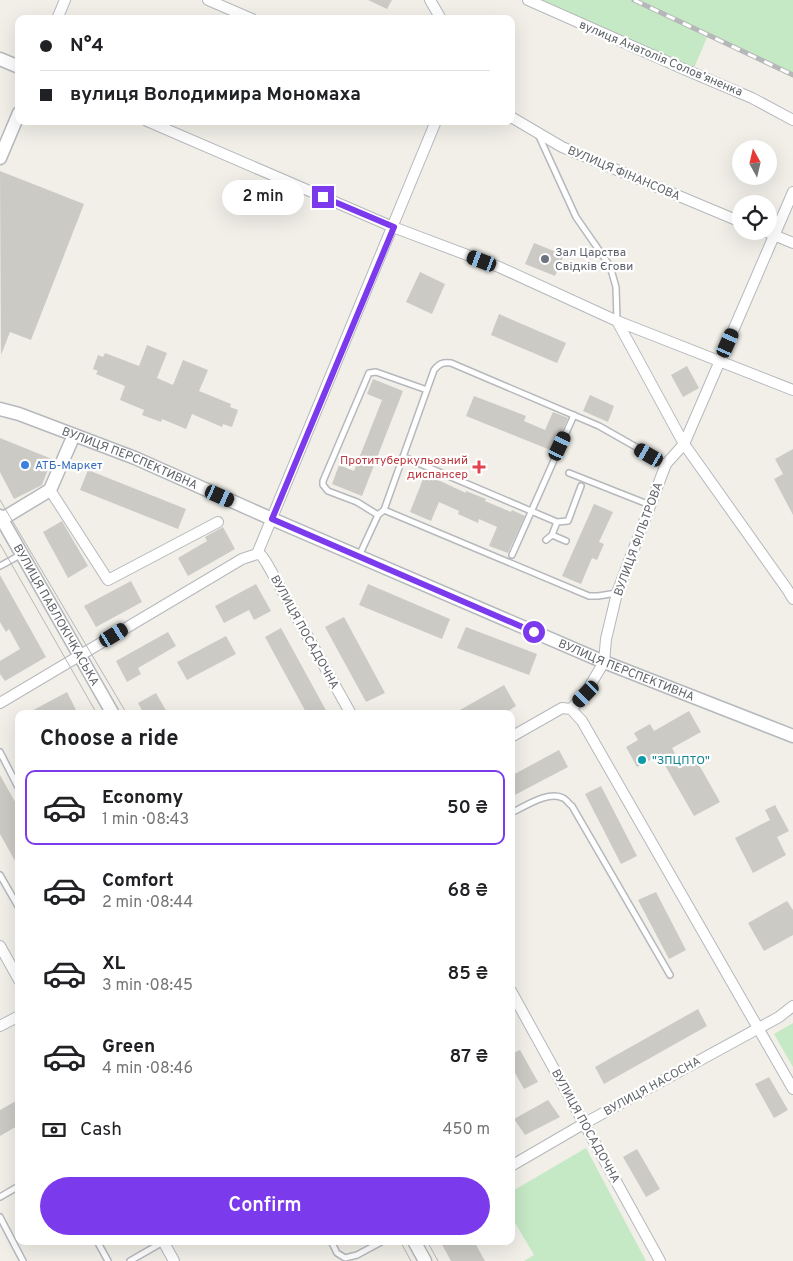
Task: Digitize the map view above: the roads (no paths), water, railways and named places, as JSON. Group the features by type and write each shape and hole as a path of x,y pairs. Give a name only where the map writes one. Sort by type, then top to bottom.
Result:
{"street":[{"path":"59,15 65,0"},
{"path":"208,0 243,15"},
{"path":"430,0 439,15"},
{"name":"вулиця Анатолія Соловʼяненка","path":"528,0 752,98 793,120"},
{"path":"0,59 15,65"},
{"name":"ВУЛИЦЯ ФІНАНСОВА","path":"515,119 562,147 732,218"},
{"path":"0,158 15,122"},
{"path":"156,125 394,227 499,268 617,321 793,390"},
{"path":"0,703 242,560 257,554 394,227 434,125"},
{"name":"ВУЛИЦЯ ФІЛЬТРОВА","path":"777,231 793,192"},
{"path":"777,237 793,243"},
{"name":"ВУЛИЦЯ ФІЛЬТРОВА","path":"571,709 586,694 604,662 606,639 617,593 666,464 684,444 773,240"},
{"path":"617,321 684,444 790,587 793,599"},
{"name":"ВУЛИЦЯ ПЕРСПЕКТИВНА","path":"0,404 19,414"},
{"name":"ВУЛИЦЯ ПЕРСПЕКТИВНА","path":"0,409 19,414 135,458 604,662 793,736"},
{"path":"1,517 50,490 74,435"},
{"path":"50,490 108,580 218,522"},
{"name":"ВУЛИЦЯ ПАВЛОКІЧКАСЬКА","path":"1,517 111,710"},
{"name":"ВУЛИЦЯ ПОСАДОЧНА","path":"257,554 261,555 266,562 349,710"},
{"path":"515,735 562,708 571,709 582,721 793,1089"},
{"path":"0,946 15,973"},
{"name":"ВУЛИЦЯ ПОСАДОЧНА","path":"515,997 660,1261"},
{"name":"ВУЛИЦЯ НАСОСНА","path":"515,1164 585,1123 779,1017 793,1006"},
{"path":"0,1026 15,1018"},
{"path":"165,1245 174,1261"},
{"path":"416,1245 425,1261"}],"lane":[{"path":"537,132 576,217 610,266 616,287 617,321"},
{"path":"358,556 378,515 384,510 434,370 444,362 599,426 666,464"},
{"path":"378,515 357,502 328,491 322,485 323,481 369,373 376,372 427,390"},
{"path":"512,555 574,415"},
{"path":"404,457 557,522 568,521 581,486"},
{"path":"569,473 650,505"},
{"path":"384,510 589,596 617,593"},
{"path":"546,540 552,535 557,522"},
{"path":"552,535 566,541"},
{"path":"0,566 22,554"},
{"path":"0,752 15,781"},
{"path":"515,811 540,798 552,796 563,797 572,806 670,976"},
{"path":"0,875 15,901"},
{"path":"0,1197 15,1188"},
{"path":"0,1217 23,1261"},
{"path":"99,1245 108,1261"},
{"path":"130,1261 158,1245"},
{"path":"333,1245 338,1253 345,1258 357,1255 376,1245"}],"tram line":[{"path":"0,500 125,710"},
{"path":"0,544 95,710"},
{"path":"402,1245 411,1261"},
{"path":"429,1245 438,1261"}],"railway":[{"path":"634,0 793,75"}],"place":[{"name":"Зал Царства Свідків Єгови","path":"545,259"},
{"name":"АТБ-Маркет","path":"25,465"},
{"name":"Протитуберкульозний диспансер","path":"479,467"},
{"name":"\"ЗПЦПТО\"","path":"642,760"}]}
